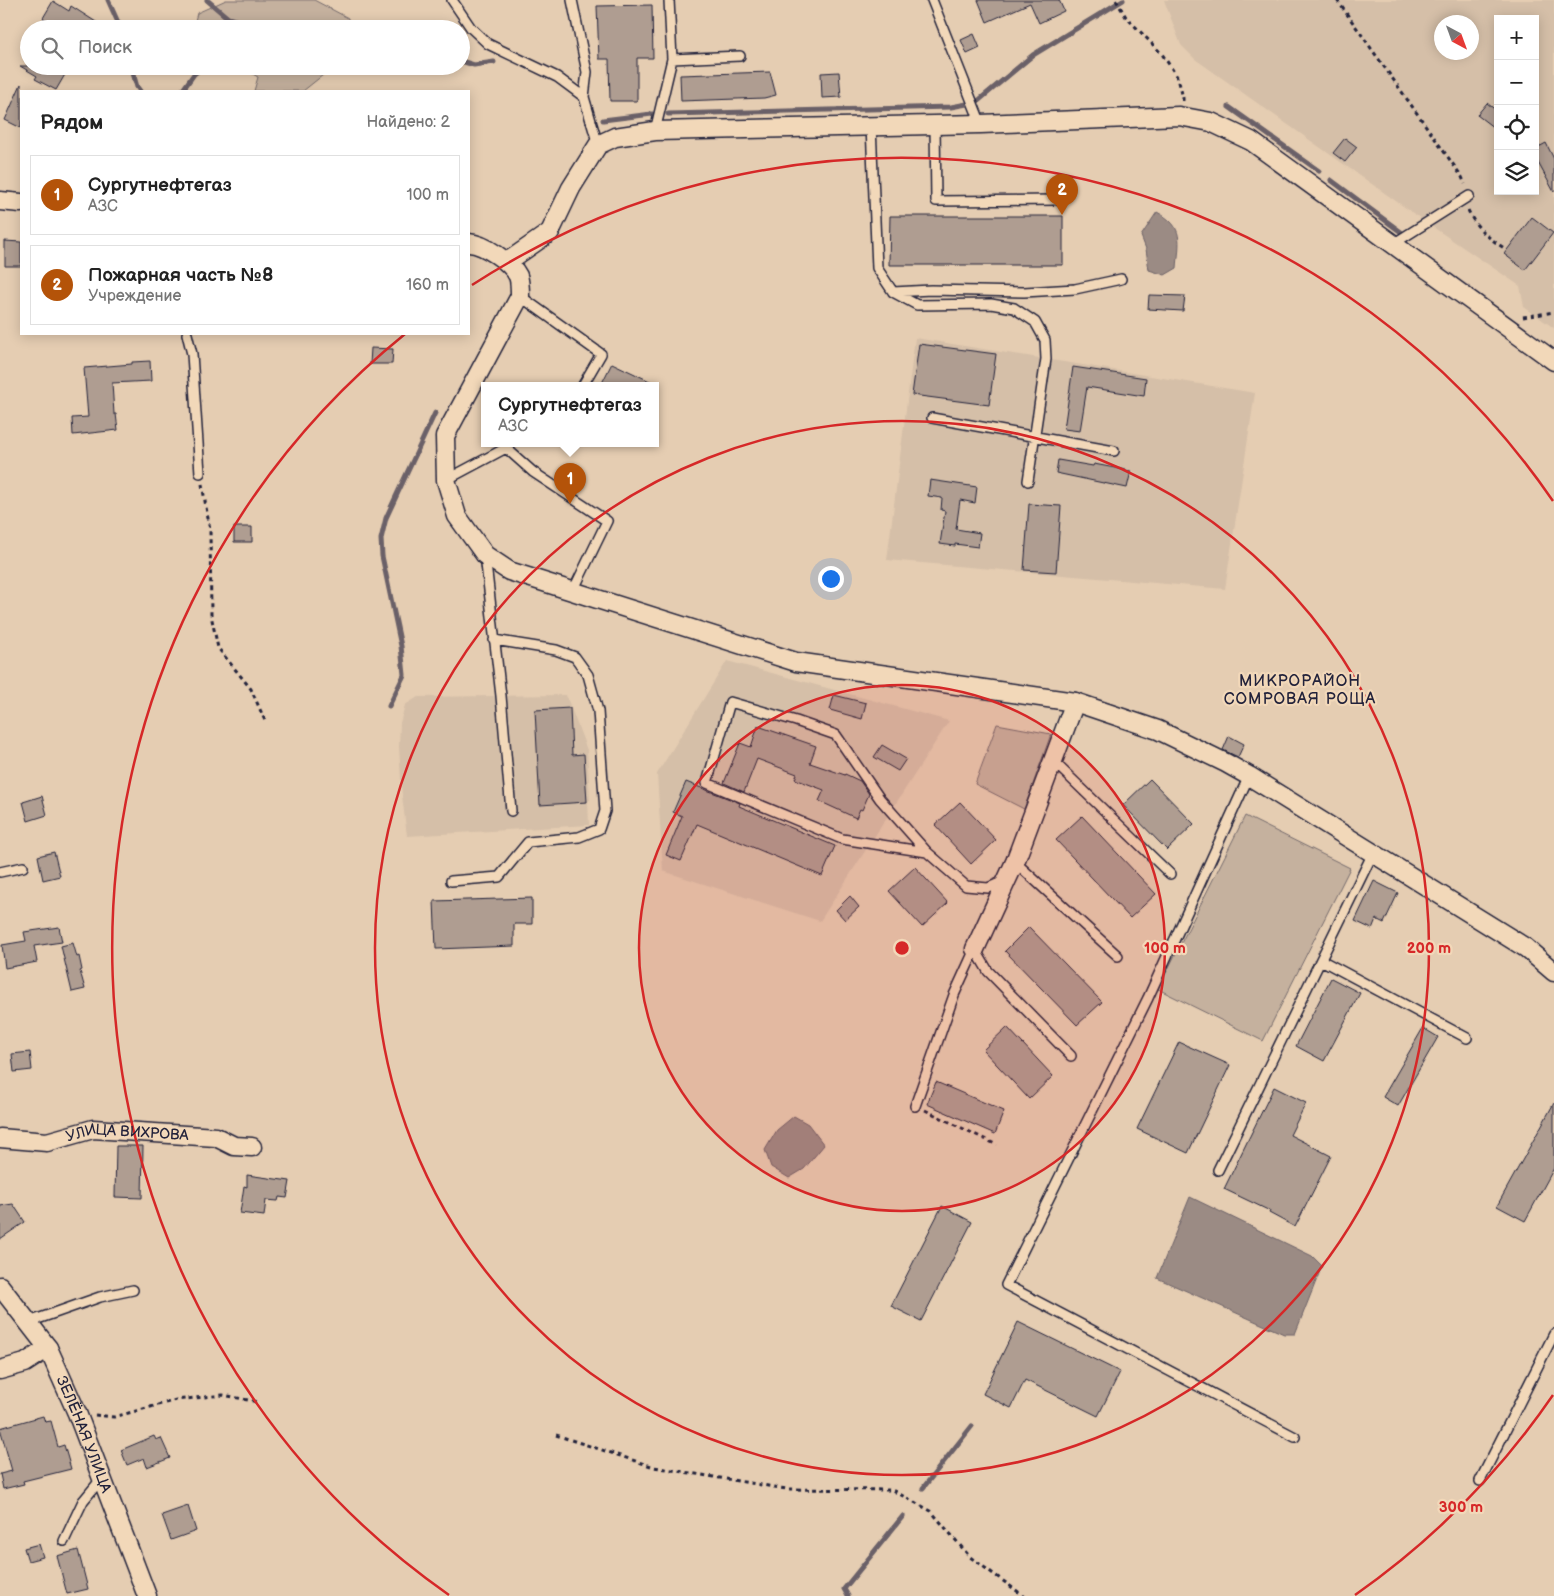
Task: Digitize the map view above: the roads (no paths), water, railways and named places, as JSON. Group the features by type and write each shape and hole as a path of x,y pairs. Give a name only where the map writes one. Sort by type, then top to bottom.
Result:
{"street":[{"path":"507,262 550,232 571,188 598,145 615,137 654,131 981,124 1179,116 1211,122 1250,141 1554,361"},
{"path":"0,201 20,203"},
{"path":"470,243 477,244 507,262 519,277 520,296 445,436 446,480 457,516 485,555 509,571 796,662 1075,702 1158,730 1249,776 1526,948 1554,972"},
{"path":"975,949 1016,862 1075,702"},
{"name":"УЛИЦА ВИХРОВА","path":"0,1138 47,1142 93,1128 216,1137 234,1146 252,1147"},
{"name":"ЗЕЛЁНАЯ УЛИЦА","path":"0,1286 48,1348 77,1412 147,1596"},
{"path":"0,1370 25,1363 48,1348"}],"lane":[{"path":"452,0 466,20"},
{"path":"572,0 587,72 584,97 598,145"},
{"path":"654,131 672,58 669,0"},
{"path":"932,0 981,124"},
{"path":"470,27 488,44 557,77 584,97"},
{"path":"672,58 740,56"},
{"path":"935,125 936,201 1058,200"},
{"path":"871,126 877,268 893,292 916,306 991,304 1014,308 1035,322 1045,340 1046,359 1028,481"},
{"path":"1393,244 1469,196"},
{"path":"893,292 931,290 1024,292 1076,289 1121,279"},
{"path":"520,296 601,354 585,382"},
{"path":"187,335 192,354 200,473"},
{"path":"932,418 1114,451"},
{"path":"446,480 505,447"},
{"path":"511,447 533,472 607,522 573,591"},
{"path":"485,555 511,811"},
{"path":"451,880 499,877 528,842 579,837 599,828 605,811 598,711 588,675 575,657 556,650 494,640"},
{"path":"927,852 842,838 707,783 730,702 796,721 836,736 880,799 927,852 966,886 988,888 1006,880"},
{"path":"1053,761 1170,874"},
{"path":"1249,776 1148,998 1006,1285 1295,1437"},
{"path":"1218,1170 1373,853"},
{"path":"1016,862 1118,956"},
{"path":"0,872 23,867"},
{"path":"975,949 988,971 1071,1056"},
{"path":"915,1106 954,995 975,949"},
{"path":"1321,960 1467,1038"},
{"path":"29,1322 100,1297 132,1290"},
{"path":"1480,1481 1554,1334"},
{"path":"64,1541 83,1501 102,1478"}],"waterway":[{"path":"108,0 117,20"},
{"path":"207,0 228,18 235,20"},
{"path":"978,101 1033,55 1123,0"},
{"path":"470,64 474,65 494,62"},
{"path":"134,75 139,90"},
{"path":"183,90 193,75"},
{"path":"668,114 951,107 967,104"},
{"path":"1229,107 1319,171"},
{"path":"603,120 652,114"},
{"path":"1331,180 1401,232"},
{"path":"389,706 404,675 401,646 382,556 381,539 386,518 435,413"},
{"path":"923,1488 972,1426"},
{"path":"848,1596 844,1589 903,1516"}],"place":[{"name":"Пожарная часть №8","path":"1062,215"},
{"name":"Сургутнефтегаз","path":"570,504"}],"district":[{"name":"МИКРОРАЙОН СОМРОВАЯ РОЩА","path":"1300,689"}]}
